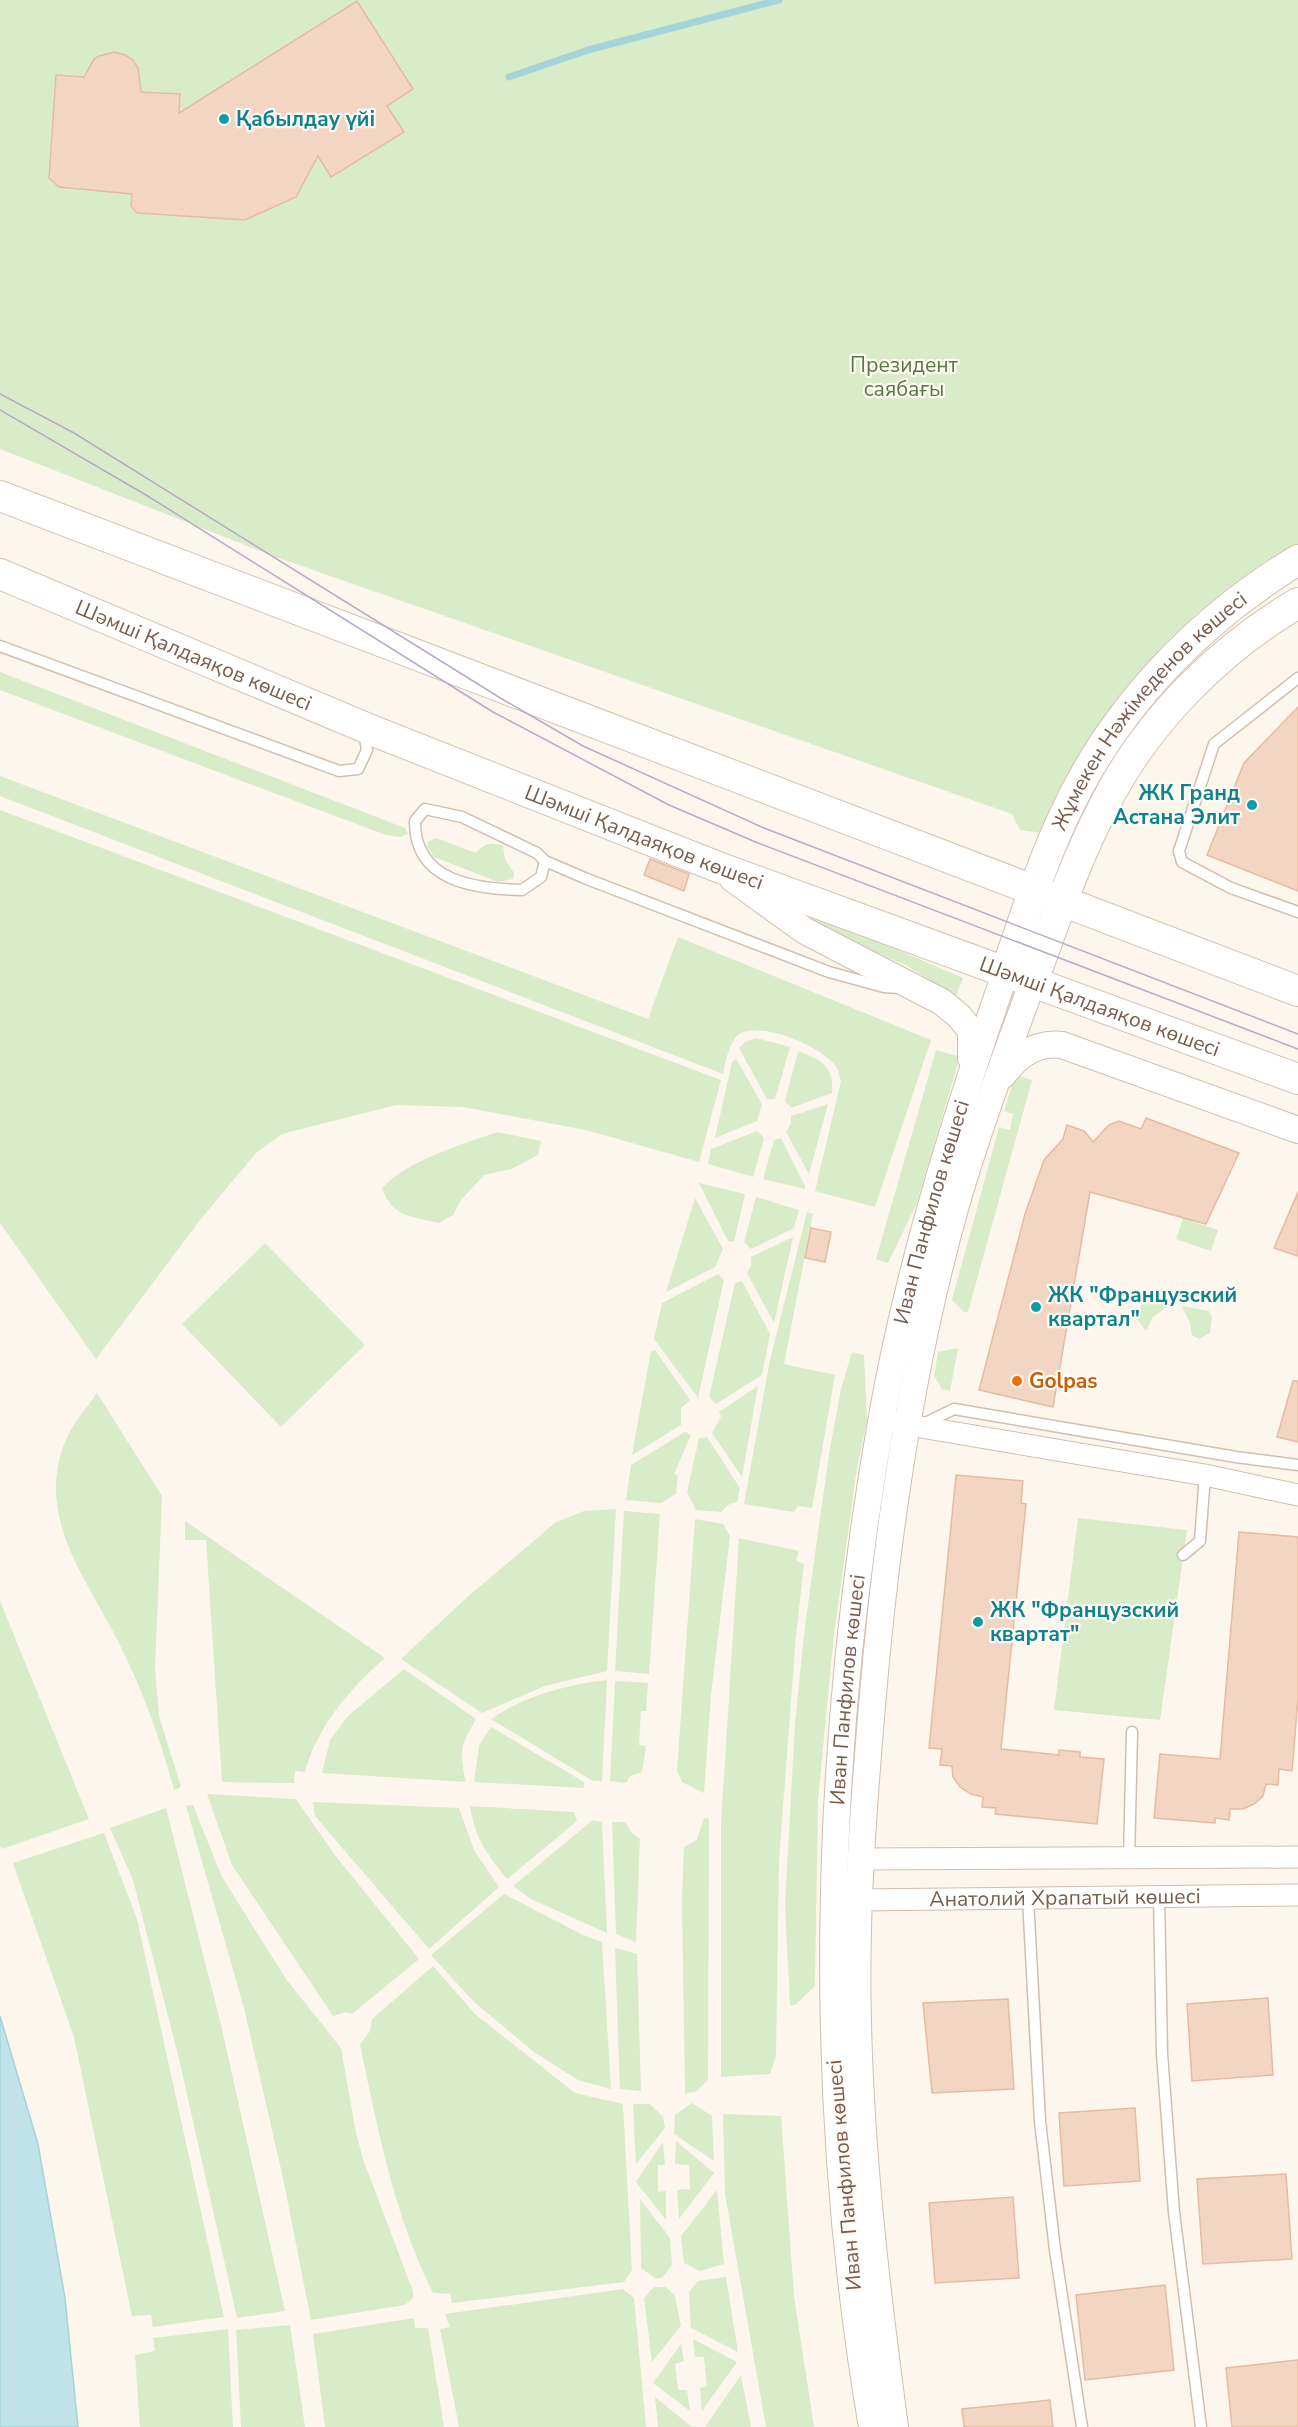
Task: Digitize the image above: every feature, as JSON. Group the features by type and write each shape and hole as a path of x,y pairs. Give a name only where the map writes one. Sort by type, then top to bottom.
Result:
{"main road":[{"path":"0,496 1298,991"},
{"name":"Жұмекен Нәжімеденов көшесі","path":"1048,896 1062,820 1078,786 1101,747 1135,700 1179,652 1223,611 1263,581 1298,560"},
{"name":"Шәмші Қалдаяқов көшесі","path":"0,574 371,730 718,867 1298,1079"},
{"name":"Жұмекен Нәжімеденов көшесі","path":"1048,896 1080,854 1107,798 1140,748 1184,694 1227,653 1298,603"},
{"path":"1005,971 1048,896"},
{"path":"1033,981 1048,896"}],"street":[{"path":"718,867 805,931 951,1008 971,1031 973,1048 969,1076"},
{"name":"Иван Панфилов көшесі","path":"903,1423 920,1245 969,1076 1005,971"},
{"name":"Иван Панфилов көшесі","path":"872,2427 841,2182 833,2041 845,1900 851,1628 948,1236 995,1084 1033,981"},
{"path":"995,1084 1012,1062 1025,1052 1050,1044 1062,1045 1298,1130"},
{"path":"903,1423 1205,1475 1298,1495"},
{"name":"Анатолий Храпатый көшесі","path":"846,1859 1129,1860 1298,1857"},
{"name":"Анатолий Храпатый көшесі","path":"845,1900 1298,1895"},
{"name":"Иван Панфилов көшесі","path":"845,1900 858,2022 862,2123 877,2294 895,2427"}],"lane":[{"path":"0,646 339,771 358,769 367,750 365,738 371,730"},
{"path":"1298,678 1214,744 1179,851 1182,862 1206,876 1298,912"},
{"path":"545,861 541,878 522,890 472,885 439,873 421,856 415,834 415,821 425,809 462,817 537,853 545,861 829,972 884,987 915,989"},
{"path":"903,1423 954,1409 1236,1457 1298,1465"},
{"path":"1183,1555 1200,1541 1205,1475"},
{"path":"1129,1860 1132,1732"},
{"path":"1159,1895 1162,2054 1175,2230 1201,2427"},
{"path":"1028,1898 1040,2121 1055,2250 1082,2427"}],"green space":[{"name":"Президент саябағы","path":"0,0 1298,0 1298,546 1219,598 1042,833 1020,830 1012,814 273,556 0,449"},
{"path":"0,672 405,828 408,834 400,837 386,835 0,690"},
{"path":"0,776 648,1019 678,937 931,1040 875,1207 815,1191 841,1081 834,1064 827,1057 802,1043 773,1032 747,1031 738,1035 732,1043 723,1074 0,796"},
{"path":"0,810 721,1080 699,1162 586,1130 463,1107 396,1105 282,1134 256,1153 200,1220 96,1359 0,1223"},
{"path":"436,838 476,853 488,844 503,846 505,859 514,873 513,879 498,882 434,857 427,847 428,842"},
{"path":"789,903 963,978 956,996 907,966 832,933"},
{"path":"756,1038 790,1047 775,1099 767,1099 739,1048 745,1042"},
{"path":"936,1050 960,1057 916,1205 888,1263 876,1259"},
{"path":"798,1051 825,1065 831,1076 832,1093 791,1108 785,1101"},
{"path":"736,1059 762,1104 757,1121 715,1138 732,1062"},
{"path":"1015,1075 1032,1080 968,1312 964,1312 952,1300 999,1127 1010,1130 1013,1114 1004,1111"},
{"path":"828,1104 809,1174 786,1132 791,1124 791,1116"},
{"path":"757,1131 764,1138 753,1177 708,1164 711,1149"},
{"path":"497,1132 541,1141 538,1155 511,1169 484,1175 461,1200 453,1215 439,1223 412,1217 397,1210 386,1198 382,1188 406,1169 436,1154"},
{"path":"781,1138 805,1189 763,1179 774,1140"},
{"path":"699,1183 745,1194 734,1242 728,1241"},
{"path":"756,1197 799,1210 794,1228 751,1249 744,1242"},
{"path":"695,1198 723,1249 715,1267 666,1292"},
{"path":"807,1212 813,1214 784,1364 835,1375 812,1508 798,1506 794,1512 744,1504 770,1360"},
{"path":"1183,1218 1218,1230 1211,1251 1176,1239"},
{"path":"793,1237 774,1323 747,1273 751,1266 751,1257"},
{"path":"265,1243 365,1345 281,1427 182,1324"},
{"path":"718,1274 724,1280 698,1398 654,1339 662,1303"},
{"path":"742,1281 770,1334 762,1375 716,1404 709,1397 735,1283"},
{"path":"1149,1297 1173,1302 1152,1318 1146,1331 1137,1319 1142,1302"},
{"path":"1182,1306 1209,1311 1212,1317 1210,1333 1199,1339 1192,1335 1190,1323"},
{"path":"958,1348 950,1391 942,1389 934,1376 938,1352"},
{"path":"655,1350 690,1400 681,1408 681,1425 632,1455 651,1351"},
{"path":"852,1352 864,1355 867,1421 857,1468 834,1634 818,1801 815,1986 795,2005 790,2005 785,1904 795,1723 805,1626 829,1454 841,1389"},
{"path":"758,1386 742,1477 712,1433 721,1417 719,1412"},
{"path":"97,1393 162,1496 155,1669 159,1716 181,1787 174,1790 143,1695 118,1641 79,1570 60,1521 56,1495 57,1469 68,1435"},
{"path":"685,1432 691,1435 674,1474 678,1476 676,1494 661,1503 626,1500 631,1465"},
{"path":"707,1437 740,1488 737,1502 728,1505 721,1512 696,1510 687,1492 699,1438"},
{"path":"616,1509 607,1671 545,1686 482,1713 401,1659 464,1600 556,1522 584,1511"},
{"path":"624,1511 660,1514 649,1674 615,1671"},
{"path":"1078,1518 1187,1530 1160,1720 1054,1710"},
{"path":"695,1519 723,1524 730,1536 711,1695 704,1793 682,1782 677,1771"},
{"path":"185,1521 385,1658 359,1682 336,1709 310,1755 305,1772 295,1771 294,1783 222,1782 206,1540 185,1540"},
{"path":"739,1538 799,1551 796,1561 804,1564 796,1636 779,1860 776,2056 770,2074 721,2077 721,1824"},
{"path":"0,1601 89,1819 2,1849 0,1845"},
{"path":"404,1669 476,1719 462,1749 466,1782 322,1773 330,1740 348,1716"},
{"path":"607,1680 602,1781 593,1781 491,1719 517,1704 547,1692"},
{"path":"615,1681 648,1683 646,1711 641,1711 639,1745 646,1746 642,1772 630,1776 626,1783 610,1781"},
{"path":"491,1727 584,1782 584,1788 474,1782 479,1746"},
{"path":"207,1794 296,1799 334,1854 419,1959 352,2014 345,2012 333,2016 232,1865"},
{"path":"313,1802 459,1808 474,1850 499,1887 429,1949 315,1816"},
{"path":"193,1805 222,1877 286,1979 341,2048 356,2133 364,2162 413,2291 413,2298 405,2305 311,2320 283,2178 244,2008 186,1806"},
{"path":"470,1806 574,1812 577,1821 507,1879 483,1846 475,1828"},
{"path":"166,1808 221,2025 285,2311 237,2318 180,2063 133,1880 110,1828"},
{"path":"704,1818 709,1819 708,2080 695,2092 685,2093 682,1900 684,1847 697,1840"},
{"path":"593,1820 602,1822 607,1933 531,1899 513,1886"},
{"path":"612,1822 625,1822 632,1833 640,1839 636,1942 616,1934"},
{"path":"104,1833 137,1919 224,2317 153,2327 151,2315 132,2316 74,2037 13,1863"},
{"path":"504,1894 581,1934 602,1942 611,2089 578,2080 534,2052 474,2002 431,1955"},
{"path":"615,1948 637,1954 641,2091 620,2089"},
{"path":"433,1966 475,2014 575,2093 623,2104 632,2270 624,2282 452,2303 450,2294 433,2293 419,2263 398,2203 360,2045 370,2031 372,2019"},
{"path":"692,2103 712,2116 714,2161 674,2134 675,2115"},
{"path":"633,2104 650,2104 663,2117 665,2128 636,2164"},
{"path":"723,2114 781,2116 794,2296 814,2427 766,2427 725,2194"},
{"path":"676,2141 714,2173 679,2219 677,2190 690,2189 689,2165 675,2164"},
{"path":"663,2142 665,2165 658,2165 658,2192 666,2191 666,2220 636,2182"},
{"path":"717,2190 724,2264 700,2271 684,2263 681,2236"},
{"path":"640,2199 670,2238 672,2265 662,2278 655,2278 641,2268"},
{"path":"726,2277 738,2352 691,2328 689,2292 698,2281"},
{"path":"654,2287 666,2287 675,2296 681,2326 652,2362 644,2298"},
{"path":"623,2289 634,2298 646,2427 459,2427 440,2329 450,2327 445,2314"},
{"path":"414,2318 415,2328 428,2328 444,2427 325,2427 313,2334"},
{"path":"290,2325 305,2427 241,2427 236,2330"},
{"path":"228,2329 233,2427 140,2427 135,2355 155,2351 153,2338"},
{"path":"693,2339 737,2362 702,2411 700,2388 707,2386 704,2357 695,2357"},
{"path":"681,2344 684,2361 675,2364 678,2390 687,2390 690,2411 653,2383"},
{"path":"741,2375 751,2427 705,2427"},
{"path":"655,2397 692,2427 658,2427"}],"water":[{"path":"0,2016 38,2144 65,2298 78,2427 0,2427"}],"building":[{"name":"Қабылдау үйі","path":"357,1 413,89 387,106 404,132 331,177 318,156 296,197 245,220 137,213 131,206 132,194 59,187 49,178 56,75 84,77 94,59 99,56 115,52 125,55 133,60 138,68 141,92 180,94 179,113"},
{"name":"ЖК Гранд Астана Элит","path":"1298,707 1298,891 1207,855 1244,763"},
{"path":"650,859 689,874 684,891 644,875"},
{"name":"ЖК \"Французский квартал\"","path":"1146,1118 1239,1153 1206,1224 1090,1192 1053,1407 979,1390 1025,1214 1044,1160 1063,1139 1067,1125 1084,1131 1093,1142 1109,1125 1119,1121 1141,1129"},
{"name":"ЖК \"Французский квартал\"","path":"1298,1192 1298,1256 1274,1248"},
{"path":"811,1228 831,1232 825,1262 805,1258"},
{"path":"1293,1381 1298,1381 1298,1442 1277,1437"},
{"name":"ЖК \"Французский квартат\"","path":"956,1475 1023,1481 1021,1503 1026,1504 1001,1749 1059,1755 1059,1750 1080,1752 1080,1757 1104,1759 1097,1824 995,1814 996,1808 982,1807 983,1797 971,1794 960,1787 953,1777 952,1766 940,1765 942,1749 929,1748"},
{"path":"1239,1532 1298,1537 1298,1699 1292,1771 1279,1769 1278,1785 1266,1784 1263,1796 1254,1804 1243,1809 1230,1809 1229,1820 1215,1818 1215,1823 1154,1818 1160,1754 1220,1759"},
{"path":"1268,1998 1273,2075 1192,2081 1187,2004"},
{"path":"1008,1999 1014,2089 932,2093 923,2003"},
{"path":"1135,2108 1140,2181 1064,2186 1059,2113"},
{"path":"1286,2174 1292,2259 1203,2264 1197,2179"},
{"path":"1013,2197 1019,2278 935,2283 929,2203"},
{"path":"1165,2285 1174,2370 1085,2380 1076,2295"},
{"path":"1298,2360 1298,2427 1232,2427 1226,2368"},
{"path":"1050,2400 1053,2427 964,2427 962,2409"}],"waterway":[{"path":"509,77 588,50 779,0"}],"tram line":[{"path":"0,394 74,433 502,699 583,746 764,828 1298,1034"},
{"path":"0,410 146,495 493,712 669,805 758,843 1298,1049"}],"place":[{"name":"Қабылдау үйі","path":"224,119"},
{"name":"ЖК Гранд Астана Элит","path":"1252,805"},
{"name":"ЖК \"Французский квартал\"","path":"1036,1307"},
{"name":"Golpas","path":"1017,1381"},
{"name":"ЖК \"Французский квартат\"","path":"978,1622"}]}
